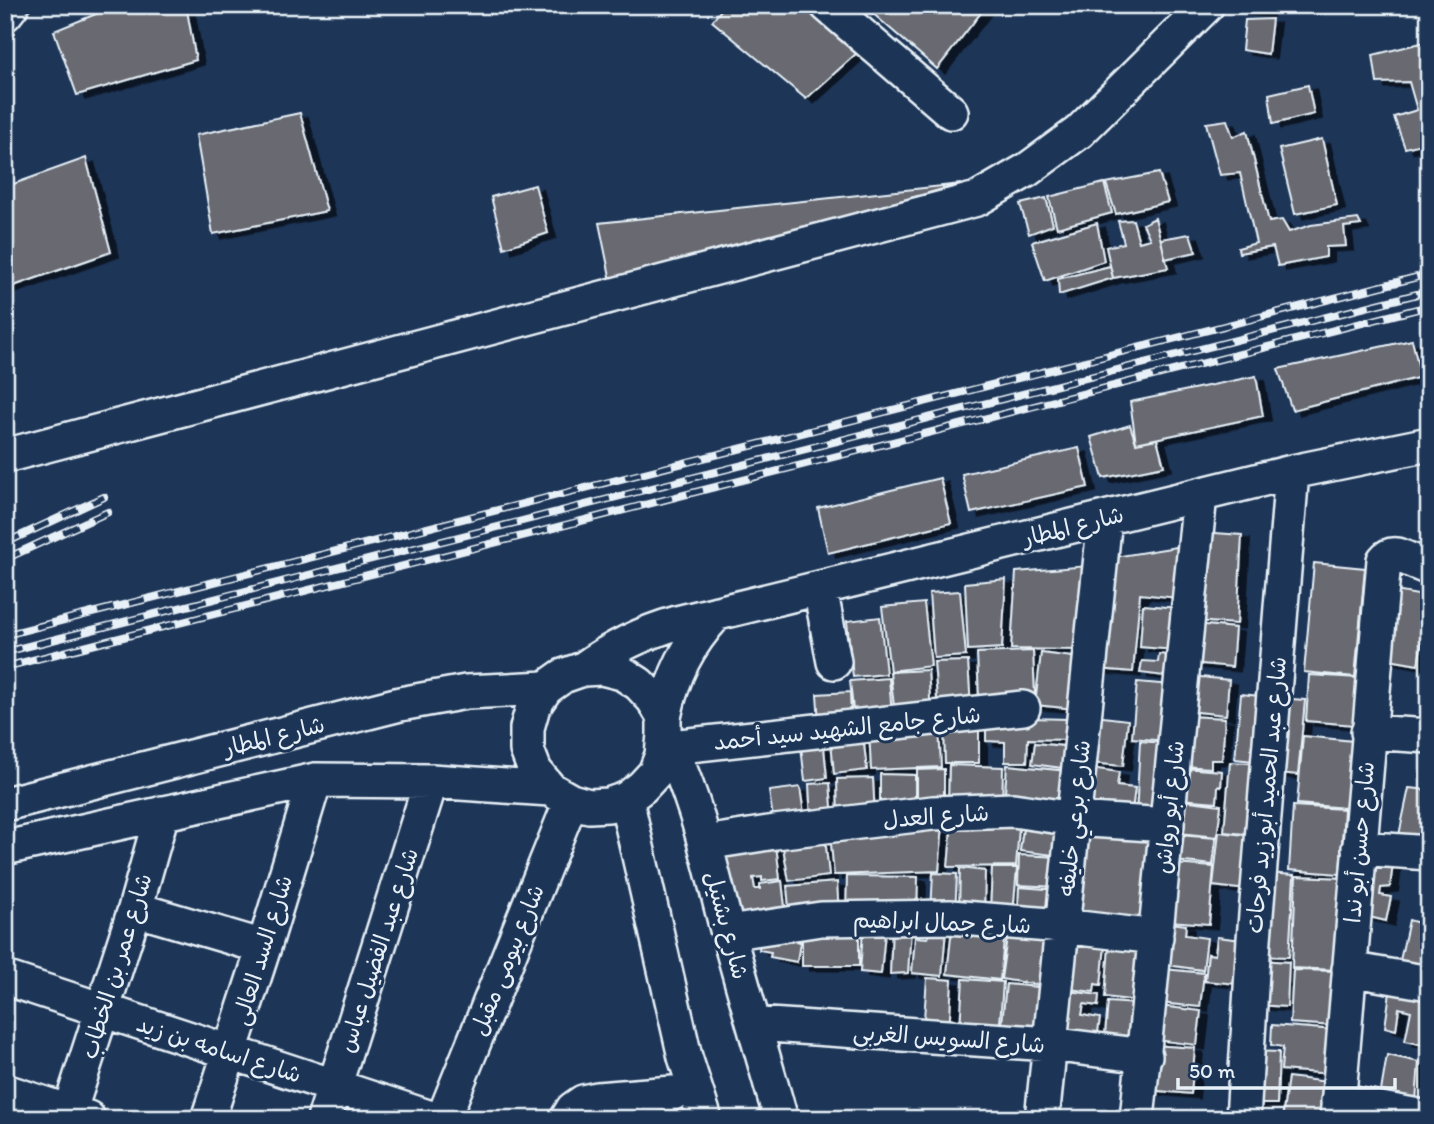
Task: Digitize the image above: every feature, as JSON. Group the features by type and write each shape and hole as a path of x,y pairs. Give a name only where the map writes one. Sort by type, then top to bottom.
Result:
{"street":[{"path":"5,14 12,5"},
{"path":"827,5 951,112"},
{"path":"5,456 977,199 1027,170 1079,132 1207,5"},
{"name":"شارع المطار","path":"583,669 627,641 651,630 1292,472 1429,444"},
{"name":"شارع عبد الحميد أبو زيد فرحات","path":"1243,1119 1254,939 1292,472"},
{"name":"شارع أبو رواش","path":"1137,1119 1200,495"},
{"name":"شارع برعي خليفه","path":"1042,1119 1105,518"},
{"name":"شارع حسن أبو ندا","path":"1337,1110 1383,566 1387,556 1392,554 1429,568"},
{"path":"820,588 834,662"},
{"path":"5,848 315,780 431,782 560,795 589,806 608,805 626,799 642,788 654,773 662,755 668,694 676,671 687,650 718,613"},
{"path":"560,795 535,771 527,750 527,728 533,707 546,688 563,676 583,669 602,668 622,673 639,684 653,699 666,733"},
{"name":"شارع المطار","path":"5,804 400,704 466,692 546,688"},
{"name":"شارع جامع الشهيد سيد أحمد","path":"666,733 1023,708"},
{"path":"1368,732 1429,736"},
{"name":"شارع بشتيل","path":"666,733 681,769 705,843 781,1119"},
{"name":"شارع السد العالى","path":"208,1119 315,780"},
{"name":"شارع عبد الفضيل عباس","path":"324,1119 431,782"},
{"name":"شارع بيومى مقبل","path":"443,1119 560,795"},
{"path":"626,799 685,1057 705,1119"},
{"name":"شارع العدل","path":"705,843 775,831 933,813 1013,810 1074,819 1167,825"},
{"name":"شارع عمر بن الخطاب","path":"76,1116 102,1010 135,909 162,813"},
{"path":"1359,848 1429,853"},
{"path":"135,909 264,947"},
{"name":"شارع جمال ابراهيم","path":"728,933 821,919 950,917 1156,937"},
{"path":"1349,969 1429,983"},
{"name":"شارع اسامه بن زيد","path":"5,978 434,1119"},
{"name":"شارع السويس الغربى","path":"754,1024 1049,1044 1145,1056"},
{"path":"567,1119 573,1109 583,1102 597,1099 669,1106 685,1057"},
{"path":"5,1091 76,1116"},
{"path":"1337,1110 1429,1118"}],"building":[{"path":"113,5 186,5 196,60 77,95 54,31"},
{"path":"725,5 802,5 858,52 806,99 712,21"},
{"path":"863,5 978,5 983,10 937,69"},
{"path":"1238,5 1265,5 1265,13 1238,10"},
{"path":"1272,19 1268,54 1242,50 1245,20"},
{"path":"1429,41 1429,142 1405,148 1394,117 1417,110 1409,82 1377,83 1373,55"},
{"path":"1308,85 1314,114 1273,124 1269,94"},
{"path":"300,113 327,211 213,234 196,135"},
{"path":"1227,120 1233,137 1247,131 1269,222 1282,220 1289,232 1311,225 1358,219 1361,225 1344,227 1346,246 1326,247 1326,257 1278,266 1273,247 1239,253 1238,248 1256,243 1240,173 1220,175 1206,123"},
{"path":"1322,139 1337,205 1295,214 1279,149"},
{"path":"86,158 111,252 5,289 5,187"},
{"path":"1159,173 1168,202 1116,214 1106,183"},
{"path":"1104,183 1112,213 1057,228 1049,197"},
{"path":"961,184 611,281 599,223"},
{"path":"535,185 548,233 504,248 491,197"},
{"path":"1046,198 1053,225 1029,234 1020,204"},
{"path":"1155,218 1168,268 1113,278 1106,247 1124,243 1118,221 1133,220 1139,242 1150,239 1143,224"},
{"path":"1097,223 1104,261 1045,281 1032,242"},
{"path":"1190,234 1196,252 1165,259 1161,239"},
{"path":"1110,266 1113,278 1059,295 1058,279"},
{"path":"1412,340 1421,377 1292,410 1278,369"},
{"path":"1256,376 1263,416 1136,443 1130,402"},
{"path":"1130,425 1136,443 1157,439 1164,466 1103,478 1091,437"},
{"path":"1079,448 1088,487 971,513 962,474"},
{"path":"940,478 951,523 828,553 818,508"},
{"path":"1201,532 1242,535 1237,624 1195,621"},
{"path":"1183,546 1178,598 1140,594 1133,672 1098,669 1108,558"},
{"path":"1314,563 1365,568 1355,677 1304,672"},
{"path":"1088,566 1081,650 1011,649 1016,572"},
{"path":"1006,579 1002,648 968,650 965,583"},
{"path":"1390,590 1429,597 1418,665 1378,658"},
{"path":"960,591 966,656 934,658 929,593"},
{"path":"924,603 931,666 890,671 882,607"},
{"path":"1143,605 1178,608 1175,650 1140,647"},
{"path":"880,617 886,674 853,677 847,621"},
{"path":"1195,624 1235,628 1232,667 1192,663"},
{"path":"1033,651 1035,696 979,698 977,653"},
{"path":"1041,653 1081,658 1075,709 1035,705"},
{"path":"1159,654 1174,656 1172,677 1140,673 1142,661 1158,662"},
{"path":"968,661 971,708 938,710 934,662"},
{"path":"928,670 931,712 895,715 890,672"},
{"path":"1309,675 1359,678 1355,725 1306,721"},
{"path":"1191,676 1229,680 1226,715 1188,711"},
{"path":"889,678 892,715 854,719 850,681"},
{"path":"1137,682 1172,685 1167,741 1132,738"},
{"path":"850,692 851,719 819,722 817,694"},
{"path":"1241,694 1269,697 1263,762 1235,759"},
{"path":"1277,698 1305,700 1298,775 1270,772"},
{"path":"1095,716 1128,720 1123,766 1090,763"},
{"path":"1187,716 1225,718 1222,760 1211,760 1211,768 1183,766"},
{"path":"986,717 1069,719 1069,740 1028,739 1027,762 1005,762 1005,742 986,741"},
{"path":"944,720 979,720 979,763 945,763"},
{"path":"939,726 941,767 871,770 869,728"},
{"path":"863,736 867,770 834,774 831,740"},
{"path":"1303,736 1353,741 1347,808 1297,804"},
{"path":"823,737 827,778 805,781 800,739"},
{"path":"1140,741 1164,743 1160,819 1136,817"},
{"path":"1035,743 1072,747 1070,769 1032,764"},
{"path":"1230,762 1263,764 1256,835 1224,832"},
{"path":"949,765 1003,767 1002,809 948,807"},
{"path":"1007,765 1068,771 1065,813 1004,807"},
{"path":"1090,768 1119,772 1117,786 1135,788 1131,818 1085,813"},
{"path":"1183,768 1222,771 1217,802 1180,799"},
{"path":"944,769 944,809 917,810 917,770"},
{"path":"880,774 915,775 915,811 880,811"},
{"path":"873,778 875,817 838,818 837,779"},
{"path":"830,783 833,819 811,821 809,784"},
{"path":"800,787 805,821 774,825 769,791"},
{"path":"1409,788 1429,790 1429,839 1399,835"},
{"path":"1182,800 1221,805 1217,837 1179,833"},
{"path":"1293,806 1344,809 1340,874 1289,870"},
{"path":"1024,821 1065,826 1062,856 1020,851"},
{"path":"952,823 1019,827 1016,866 948,867"},
{"path":"943,824 939,871 834,875 830,833"},
{"path":"1079,827 1156,834 1147,931 1069,924"},
{"path":"1219,832 1253,836 1247,890 1213,886"},
{"path":"1178,835 1216,838 1213,865 1175,861"},
{"path":"825,837 829,876 789,881 782,842"},
{"path":"776,845 780,879 762,881 762,877 753,878 755,889 760,889 760,884 782,881 786,916 735,920 714,852"},
{"path":"1019,855 1060,857 1058,887 1018,885"},
{"path":"1346,861 1393,864 1390,887 1381,888 1380,895 1391,897 1386,921 1344,911"},
{"path":"1425,861 1429,863 1429,972 1399,965 1409,920 1419,923"},
{"path":"1173,864 1214,867 1209,924 1169,921"},
{"path":"960,868 985,871 984,914 959,913"},
{"path":"992,868 1017,868 1013,914 990,913"},
{"path":"933,873 957,874 955,914 931,913"},
{"path":"1267,873 1294,875 1289,957 1262,956"},
{"path":"847,876 918,877 917,915 846,914"},
{"path":"1296,876 1343,878 1338,970 1292,968"},
{"path":"837,882 839,915 790,919 787,886"},
{"path":"1019,887 1059,890 1056,917 1018,913"},
{"path":"1171,923 1186,925 1185,935 1207,938 1203,970 1166,965"},
{"path":"802,928 859,929 859,966 802,966"},
{"path":"892,928 911,929 908,973 890,974"},
{"path":"923,928 946,930 942,976 912,973 915,937 928,938 929,935 922,935"},
{"path":"952,928 1005,930 1000,980 947,974"},
{"path":"863,930 885,932 881,974 860,972"},
{"path":"1008,930 1053,937 1046,986 1001,979"},
{"path":"793,933 791,940 800,942 797,962 770,957 771,952 759,950 761,937"},
{"path":"1217,937 1242,940 1238,984 1205,981 1208,954 1215,955"},
{"path":"1067,941 1105,945 1101,985 1095,984 1094,992 1061,988"},
{"path":"1109,947 1143,950 1138,1001 1105,997"},
{"path":"1259,960 1289,962 1287,1007 1257,1005"},
{"path":"1164,969 1204,973 1200,1007 1160,1003"},
{"path":"1293,970 1337,971 1336,1026 1290,1023"},
{"path":"927,978 952,980 949,1033 923,1032"},
{"path":"963,979 1003,982 999,1037 960,1029"},
{"path":"1006,984 1048,988 1043,1038 1001,1034"},
{"path":"1391,985 1429,987 1429,1046 1405,1041 1411,1011 1399,1008 1396,1030 1385,1027"},
{"path":"1062,990 1099,995 1098,1006 1084,1004 1082,1015 1100,1018 1096,1046 1055,1040"},
{"path":"1108,1002 1137,1004 1133,1048 1105,1035"},
{"path":"1160,1006 1201,1011 1197,1045 1156,1040"},
{"path":"1272,1025 1335,1030 1332,1074 1281,1070 1283,1047 1271,1045"},
{"path":"1152,1045 1195,1048 1191,1094 1148,1090"},
{"path":"1251,1051 1279,1052 1277,1104 1249,1104"},
{"path":"1387,1055 1419,1062 1416,1100 1380,1097"},
{"path":"1288,1077 1336,1083 1331,1119 1282,1119"}],"railway":[{"path":"5,635 1429,274"},
{"path":"5,652 1429,291"},
{"path":"5,667 1429,306"},
{"path":"5,543 104,497"},
{"path":"5,559 108,512"}]}
